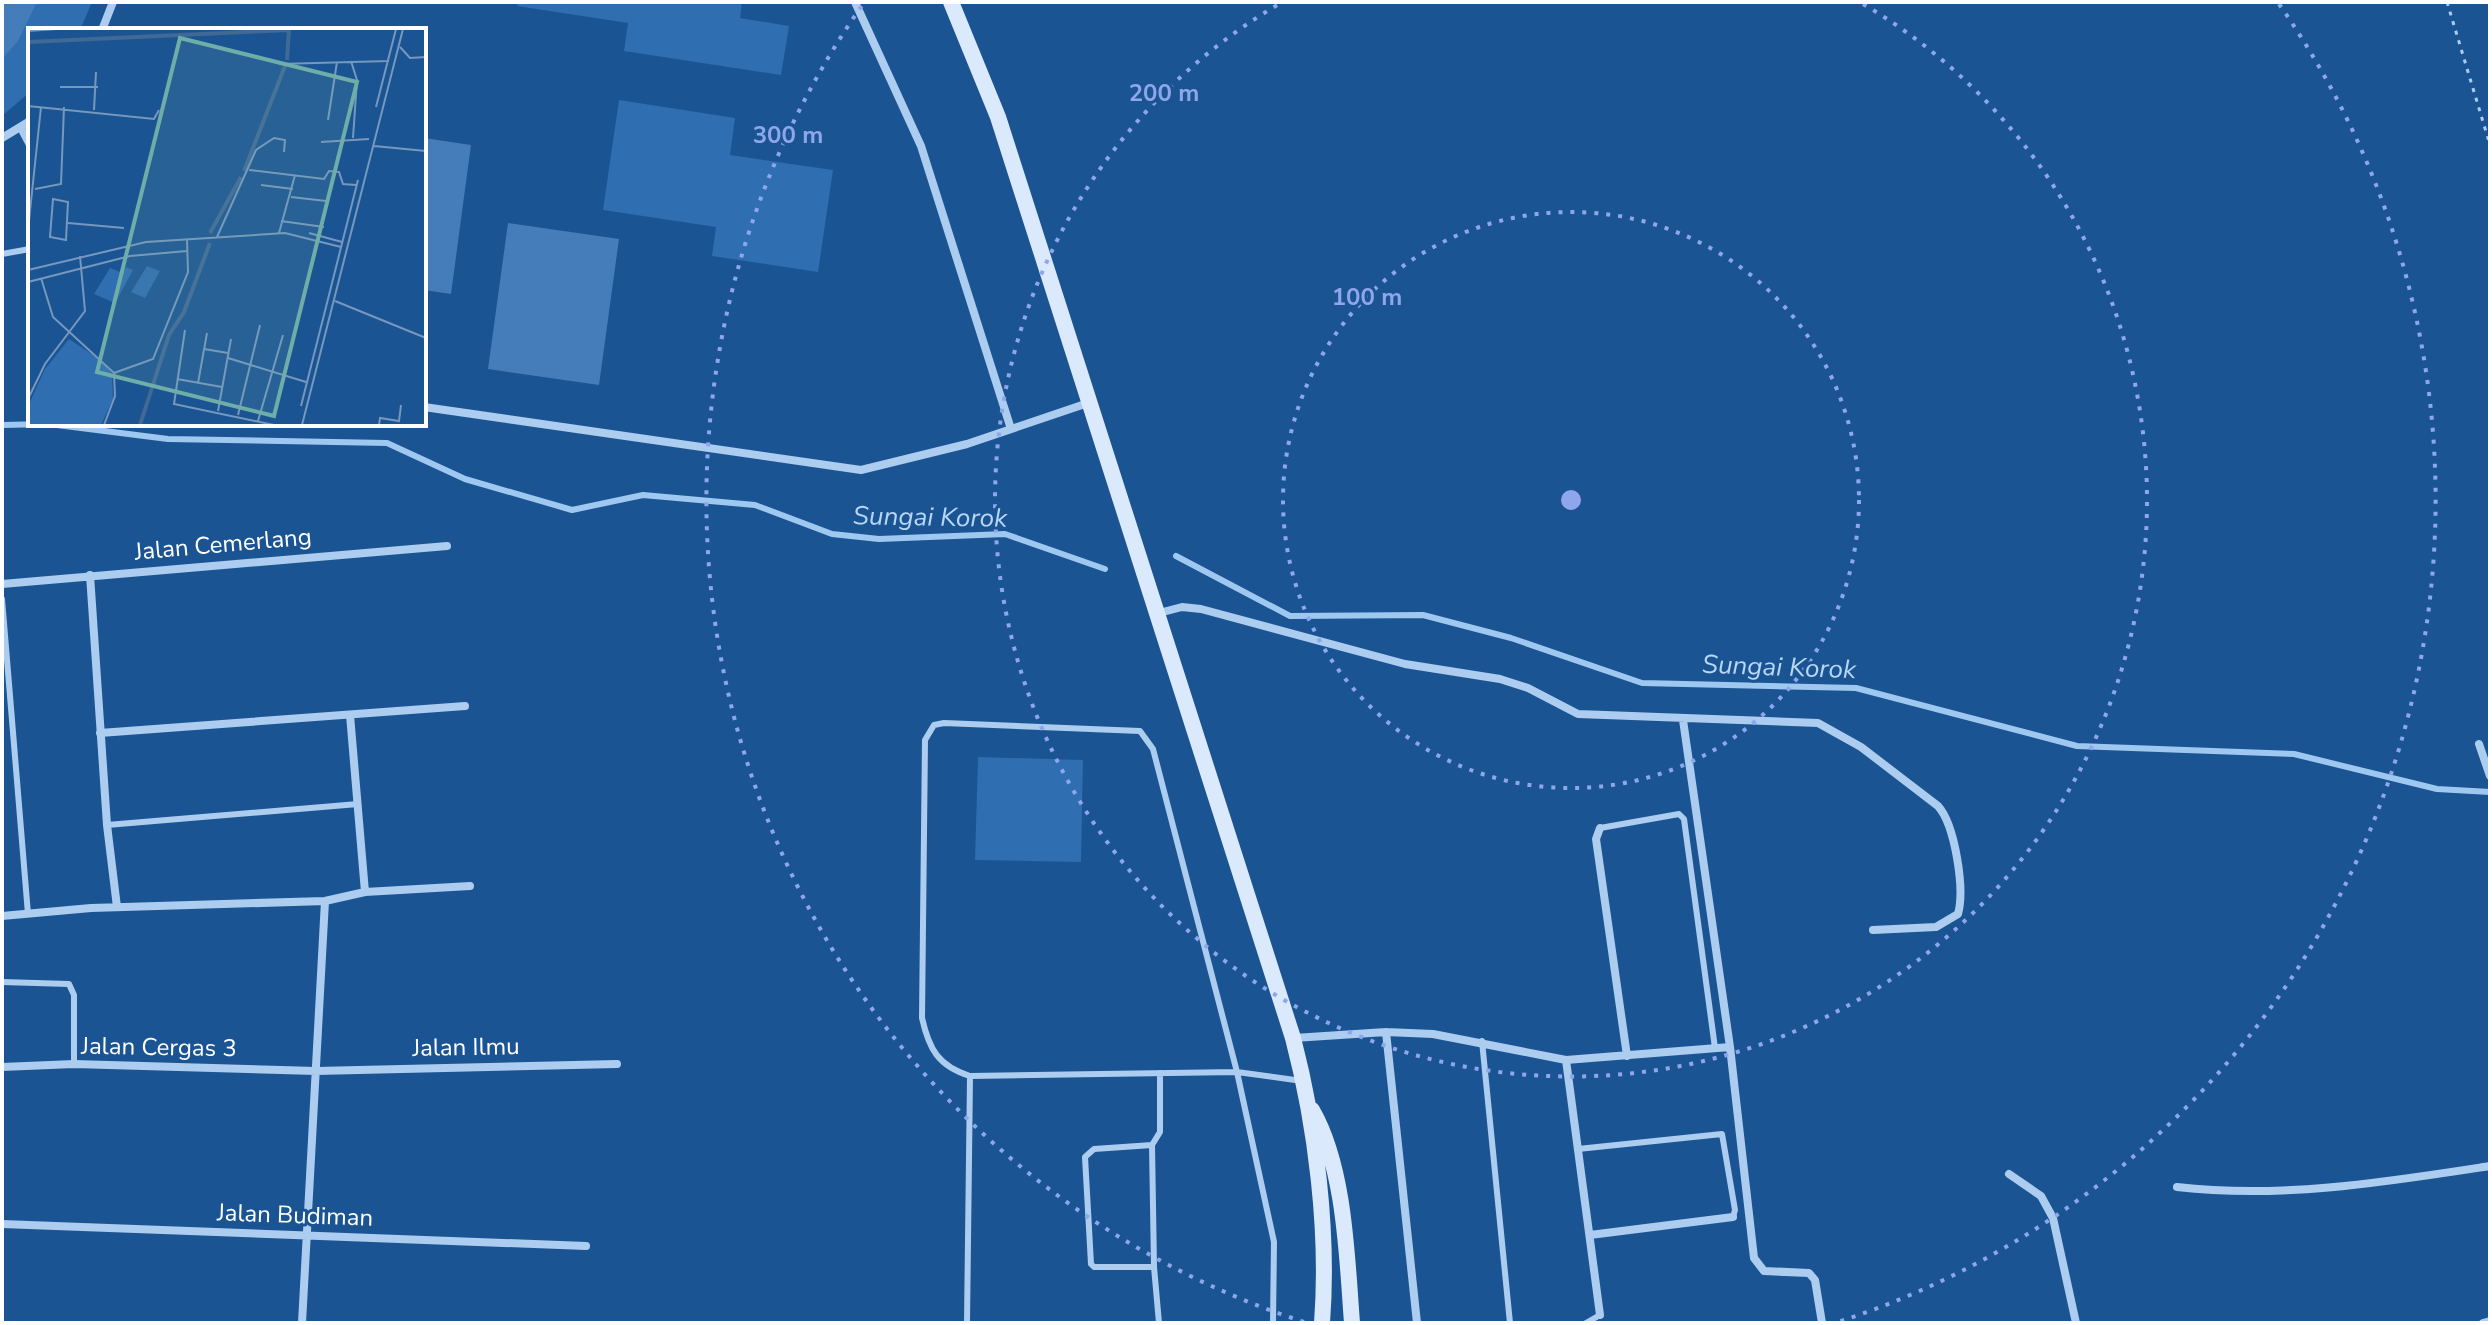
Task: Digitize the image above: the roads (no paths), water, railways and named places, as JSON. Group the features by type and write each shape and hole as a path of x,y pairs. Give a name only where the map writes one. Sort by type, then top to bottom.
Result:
{"street":[{"path":"103,28 113,2"},
{"path":"855,2 921,146 1011,429"},
{"path":"951,2 998,117 1293,1038 1309,1106 1322,1240 1322,1323"},
{"path":"2,138 28,123"},
{"path":"21,128 28,141"},
{"path":"426,407 861,470 954,448 1088,403"},
{"name":"Jalan Cemerlang","path":"2,584 447,546"},
{"path":"90,575 107,825 117,907"},
{"path":"1159,613 1182,607 1201,609 1405,664 1500,679 1528,688 1578,714 1818,723 1861,747 1938,806 1946,814 1953,840 1960,892 1958,914 1936,927 1873,930"},
{"path":"100,733 465,706"},
{"path":"350,715 365,892"},
{"path":"1683,720 1730,1047 1754,1258 1764,1271 1809,1273 1815,1280 1822,1323"},
{"path":"2481,748 2490,776"},
{"path":"1600,828 1596,839 1627,1056"},
{"path":"2,916 117,907 325,901 365,892 470,886"},
{"path":"302,1323 325,901"},
{"path":"1293,1038 1386,1032 1482,1041 1566,1060 1730,1047"},
{"path":"1386,1032 1417,1323"},
{"path":"1566,1060 1600,1315"},
{"name":"Jalan Cergas 3","path":"2,1067 74,1064 316,1071"},
{"name":"Jalan Ilmu","path":"316,1071 617,1064"},
{"path":"1309,1106 1326,1135 1343,1231 1352,1323"},
{"path":"2177,1187 2223,1192 2334,1189 2490,1166"},
{"path":"2009,1174 2041,1196 2053,1218 2076,1323"},
{"path":"1590,1235 1733,1217"},
{"name":"Jalan Budiman","path":"2,1224 586,1246"},
{"path":"2483,1323 2490,1321"}],"lane":[{"path":"2,254 28,249"},
{"path":"2,599 28,914"},
{"path":"1273,1323 1274,1242 1237,1072 1153,749 1147,738 1131,728 934,725 925,740 922,1018 929,1048 949,1069 970,1076 1237,1072 1304,1081"},
{"path":"107,825 358,804"},
{"path":"1600,828 1679,814 1684,819 1715,1048"},
{"path":"2,982 69,984 74,995 74,1064"},
{"path":"1482,1041 1510,1323"},
{"path":"1159,1323 1154,1267 1152,1145 1160,1132 1160,1073"},
{"path":"967,1323 970,1076"},
{"path":"1578,1149 1722,1134 1735,1210 1733,1217"},
{"path":"1152,1145 1094,1149 1085,1157 1091,1264 1094,1267 1154,1267"},
{"path":"1586,1323 1600,1315"}],"waterway":[{"name":"Sungai Korok","path":"2,425 28,424"},
{"name":"Sungai Korok","path":"65,426 168,439 387,443 465,479 572,510 643,495 755,505 832,534 879,539 1005,534 1105,569"},
{"name":"Sungai Korok","path":"1176,556 1290,616 1423,615 1511,638 1642,683 1856,688 2077,746 2294,754 2437,789 2490,792"}]}
